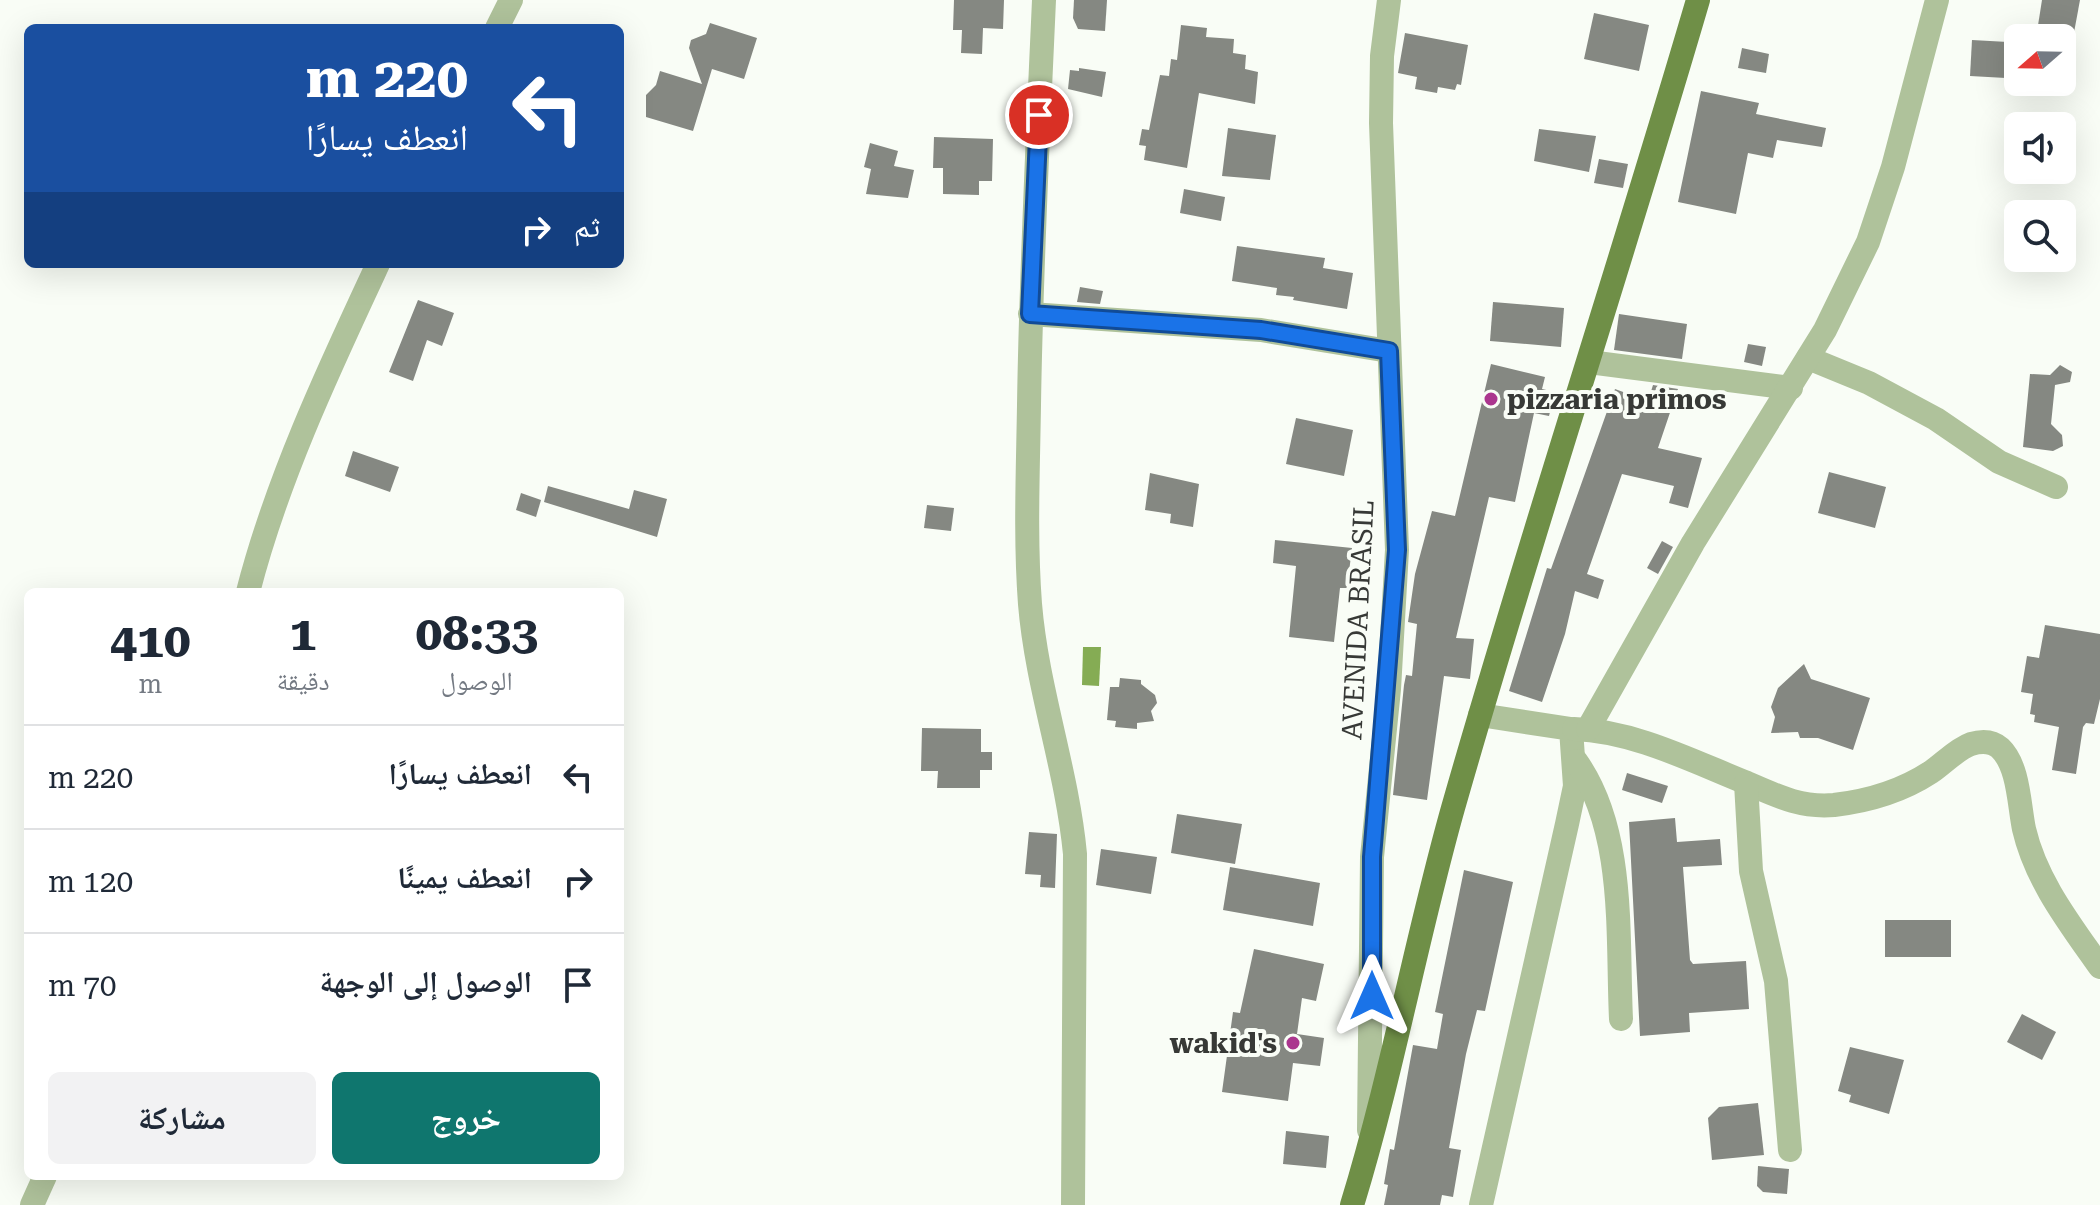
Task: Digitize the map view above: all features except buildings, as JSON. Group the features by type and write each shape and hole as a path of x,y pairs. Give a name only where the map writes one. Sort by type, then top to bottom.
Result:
{"main road":[{"path":"1352,1205 1369,1148 1418,938 1480,715 1698,0"}],"street":[{"path":"499,24 511,0"},
{"path":"1044,0 1030,314 1030,605 1042,691 1071,807 1075,854 1073,1205"},
{"name":"AVENIDA BRASIL","path":"1369,1148 1372,857 1397,550 1381,123 1382,56 1389,0"},
{"path":"1481,1205 1567,824 1580,729 1791,388 1868,242 1893,167 1937,0"},
{"path":"249,588 286,476 376,268"},
{"path":"1030,314 1261,330 1389,351"},
{"path":"1808,358 1869,383 1936,419 1999,462 2056,487"},
{"path":"1589,362 1791,388"},
{"path":"1480,715 1580,729 1661,749 1799,804 1850,802 1905,786 1972,744 1992,743 2001,749 2014,778 2035,862 2070,925 2100,967"},
{"path":"1575,760 1605,819 1613,881 1621,1019"},
{"path":"1746,783 1751,871 1776,981 1790,1150"},
{"path":"32,1205 43,1180"}],"shaded area":[{"path":"1083,647 1101,647 1099,686 1082,685"}],"place":[{"name":"pizzaria primos","path":"1491,399"},
{"name":"wakid's","path":"1293,1043"}],"route":[{"path":"1039,115 1030,314 1261,330 1389,351 1397,550 1389,689 1372,857 1372,996"}]}
